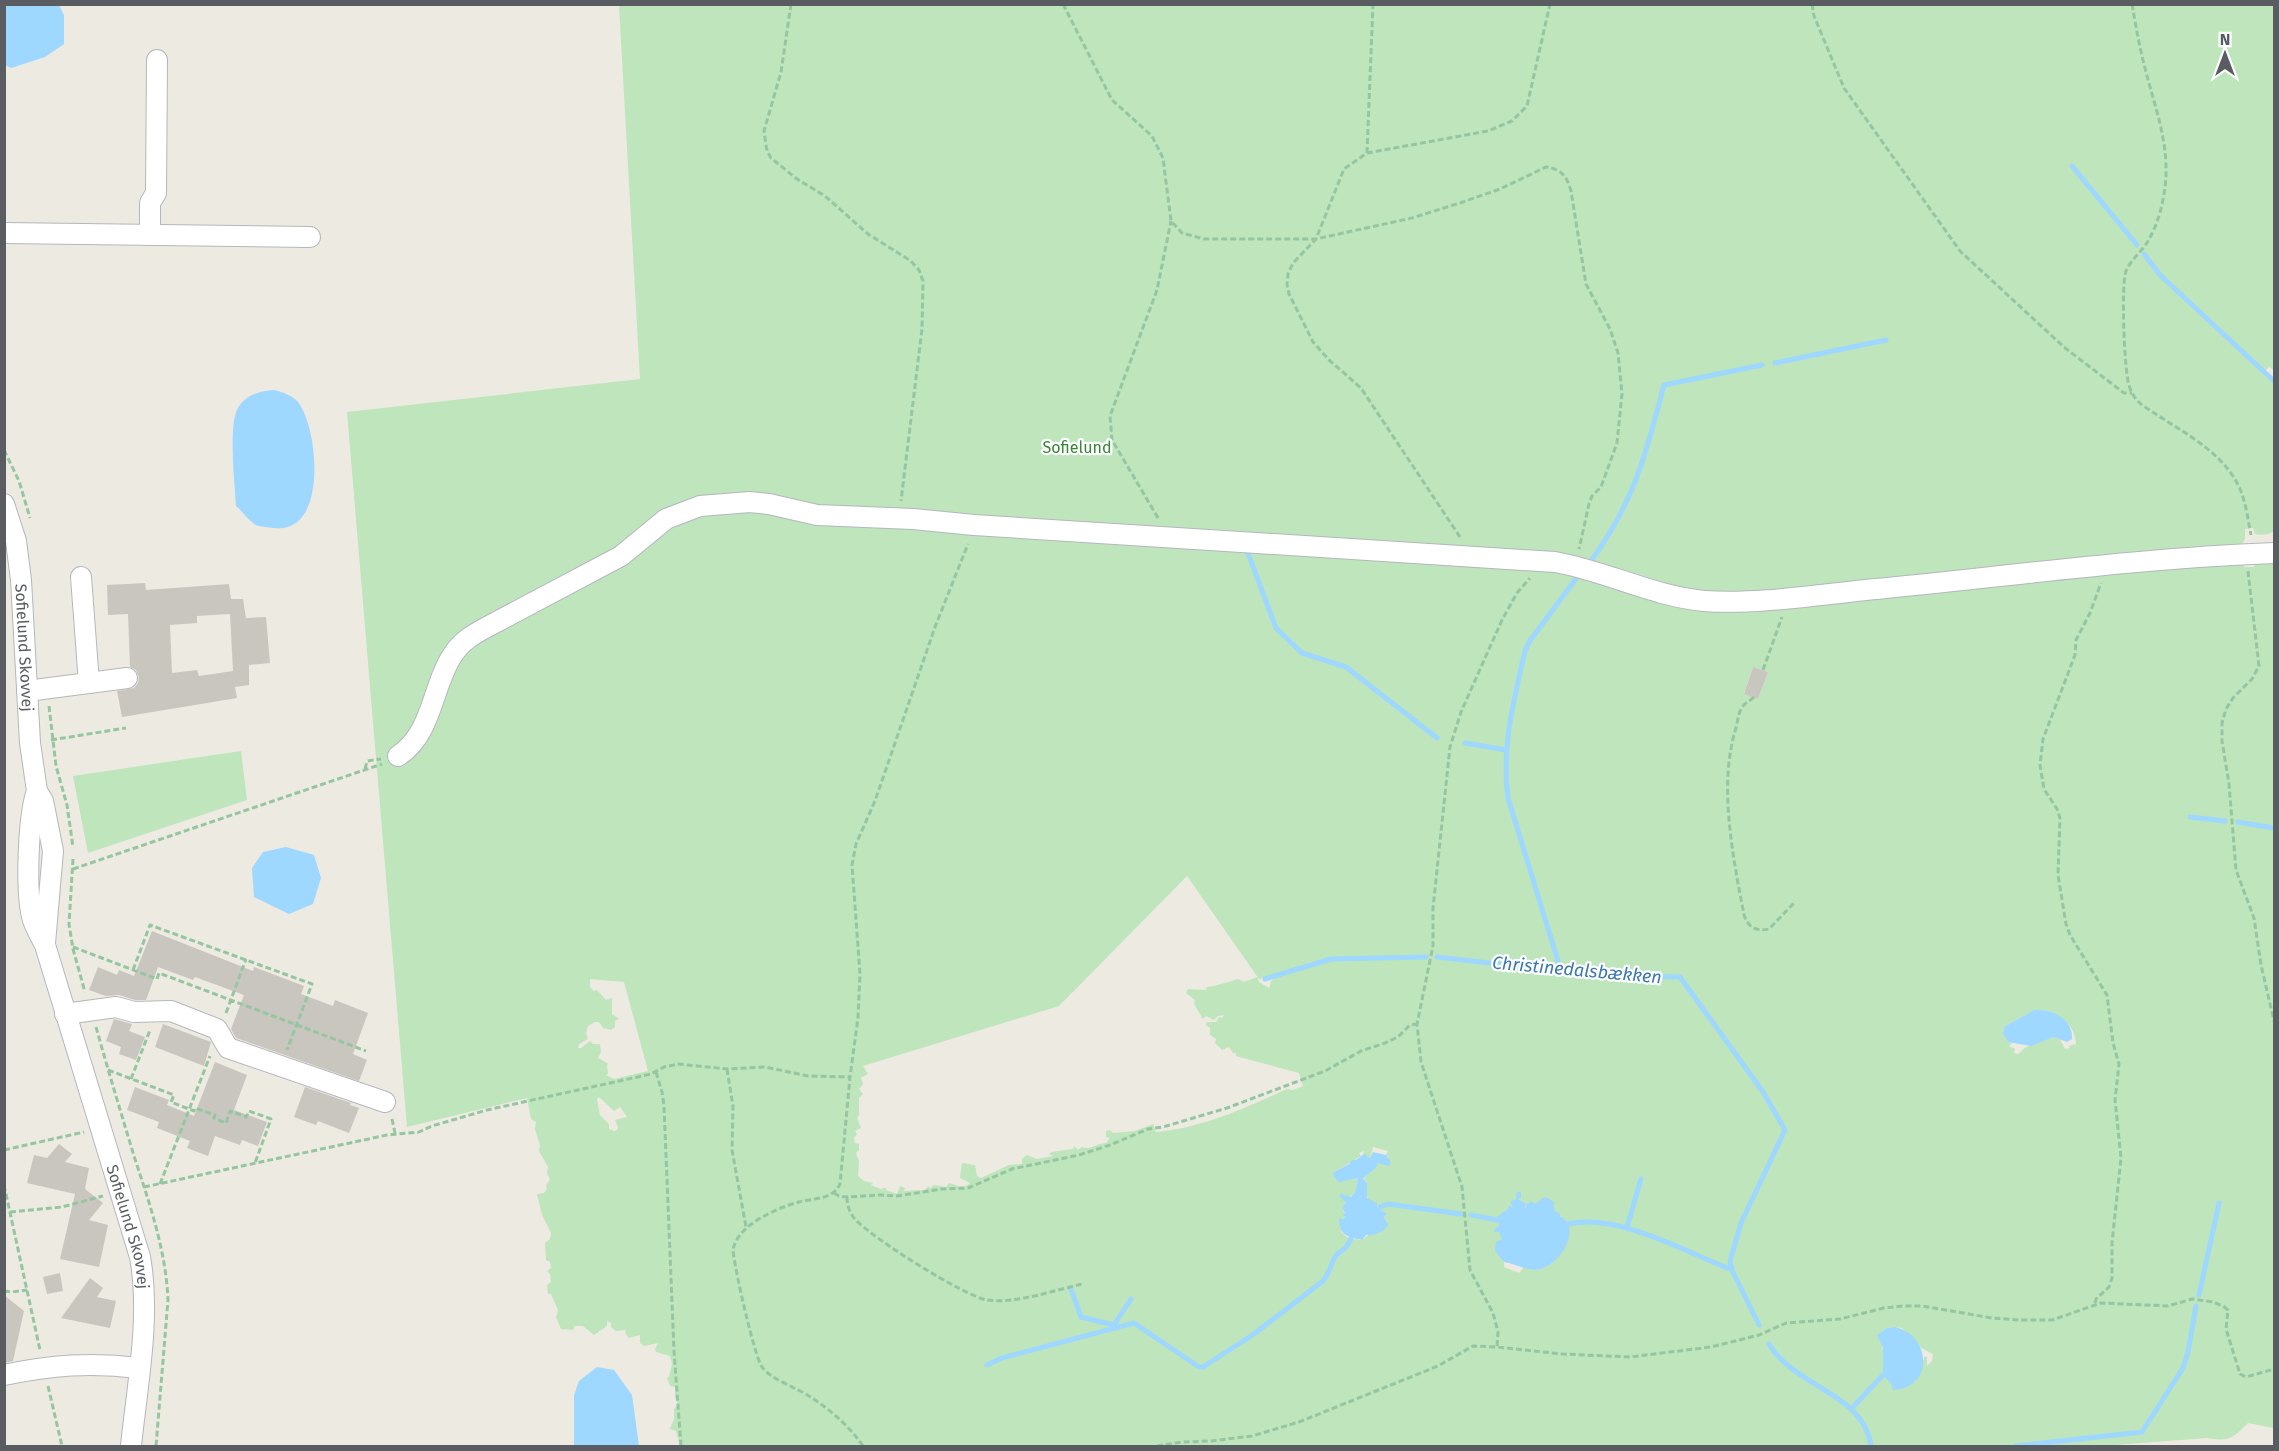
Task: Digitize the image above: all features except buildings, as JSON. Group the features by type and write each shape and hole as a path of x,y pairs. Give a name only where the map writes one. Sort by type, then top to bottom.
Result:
{"street":[{"path":"150,235 150,203 156,193 157,60"},
{"path":"4,233 310,237"},
{"path":"398,756 414,740 426,719 447,665 454,652 466,639 621,556 656,526 680,512 700,506 750,502 817,515 900,518 974,525 1537,561 1573,565 1657,592 1694,600 1717,601 1784,598 2274,553"},
{"name":"Sofielund Skovvej","path":"4,504 16,541 21,580 30,743 37,791 43,801 53,851 45,945"},
{"path":"81,577 89,683"},
{"path":"27,691 127,678"},
{"name":"Sofielund Skovvej","path":"37,791 32,803 29,883 33,919 45,945 140,1257 145,1283 145,1309 131,1446"},
{"path":"65,1014 116,1007 134,1012 171,1011 217,1029 228,1048 385,1102"},
{"path":"4,1375 63,1365 112,1365 139,1368"}],"path":[{"path":"791,4 781,72 764,132 767,150 771,158 796,179 825,196 868,234 911,261 919,270 923,281 922,329 902,484 900,518"},
{"path":"1063,4 1112,100 1152,136 1163,158 1171,221 1157,290 1110,416 1112,440 1168,537"},
{"path":"1367,153 1373,4"},
{"path":"1472,556 1361,388 1320,352 1305,330 1289,294 1288,274 1293,262 1316,239 1344,169 1367,153 1488,131 1512,121 1527,106 1550,4"},
{"path":"1812,4 1814,16 1844,88 1960,251 2065,348 2124,393 2132,393"},
{"path":"2132,4 2146,74 2163,133 2166,176 2152,234 2144,248 2131,261 2125,277 2126,367 2132,393 2140,404 2213,454 2231,472 2244,500 2251,538 2252,617 2259,666 2252,679 2233,698 2226,709 2222,723 2222,741 2229,784 2236,870 2254,918 2261,965 2274,1021"},
{"path":"1171,221 1182,233 1204,239 1316,239 1412,218 1441,209 1500,189 1546,167 1562,172 1568,180 1585,277 1610,329 1618,353 1622,394 1617,443 1601,487 1592,496 1589,504 1582,540 1573,565"},
{"path":"4,450 19,481 32,526"},
{"path":"834,1193 842,1178 861,974 852,865 856,844 875,801 935,627 974,525"},
{"path":"1497,1347 1498,1332 1493,1313 1470,1270 1462,1187 1421,1062 1417,1024 1433,946 1433,908 1449,747 1461,712 1502,620 1517,593 1532,577 1537,561"},
{"path":"2096,1303 2098,1296 2109,1287 2112,1278 2112,1243 2121,1158 2115,1100 2119,1064 2113,1043 2107,995 2070,935 2066,924 2058,875 2060,818 2044,789 2040,765 2043,740 2074,655 2076,640 2094,603 2103,577 2103,567"},
{"path":"1764,668 1780,622 1784,598"},
{"path":"48,688 56,766 67,806 73,848"},
{"path":"1754,697 1745,704 1738,716 1732,740 1729,768 1730,839 1743,915 1752,928 1768,929 1795,902"},
{"path":"30,743 126,728"},
{"path":"364,770 367,761 376,758"},
{"path":"52,876 370,768"},
{"path":"73,859 69,924 73,947 162,1251 167,1288 156,1446"},
{"path":"133,970 150,924 312,984 281,1066"},
{"path":"73,947 157,979 159,973 366,1051"},
{"path":"160,1184 246,959"},
{"path":"131,1079 157,1012"},
{"path":"863,1446 841,1420 810,1396 773,1376 762,1367 734,1257 737,1237 746,1228 790,1205 834,1193 847,1197 906,1196 942,1189 968,1188 1012,1169 1092,1151 1149,1129 1227,1108 1301,1080 1361,1051 1385,1043 1398,1036 1410,1025 1417,1024"},
{"path":"144,1187 395,1134 419,1132 487,1110 656,1072 673,1064 727,1069 765,1067 808,1076 850,1077"},
{"path":"727,1069 733,1106 732,1150 746,1228"},
{"path":"108,1070 174,1095 171,1102 194,1111 195,1108 215,1115 214,1119 226,1123 230,1111 246,1117 249,1111 271,1119 255,1163"},
{"path":"656,1072 663,1092 664,1106 674,1351 681,1446"},
{"path":"4,1150 123,1121"},
{"path":"393,1125 395,1134"},
{"path":"4,1185 62,1446"},
{"path":"10,1212 62,1208 119,1191"},
{"path":"847,1197 847,1205 852,1215 867,1230 942,1279 975,1296 989,1300 1005,1300 1083,1284"},
{"path":"4,1291 12,1293 27,1290"},
{"path":"1157,1446 1252,1436 1299,1422 1438,1366 1473,1346 1630,1357 1711,1347 1759,1335 1786,1323 1840,1319 1884,1308 1922,1306 1992,1318 2052,1320 2071,1315 2096,1303 2168,1306 2192,1299 2213,1302 2228,1310 2226,1329 2240,1374 2246,1377 2274,1369"}],"green space":[{"name":"Sofielund","path":"619,5 2274,5 2274,370 2269,367 2265,371 2274,381 2274,531 2260,535 2255,534 2253,528 2245,529 2239,563 2245,567 2254,567 2255,563 2274,559 2274,1428 2248,1423 2226,1439 2207,1438 2102,1446 680,1446 676,1431 670,1429 674,1419 674,1409 678,1405 675,1387 670,1386 667,1378 672,1364 670,1356 656,1352 658,1343 644,1346 640,1343 640,1335 629,1338 625,1333 626,1330 616,1331 607,1321 607,1326 594,1335 583,1326 575,1326 573,1330 561,1329 556,1317 558,1310 551,1294 548,1294 547,1285 551,1282 547,1271 551,1268 550,1262 546,1260 545,1243 550,1239 551,1233 542,1215 537,1194 544,1193 550,1180 547,1173 548,1167 539,1151 536,1122 531,1119 527,1098 407,1127 347,412 640,379","holes":["1753,667 1768,672 1758,699 1744,693","1187,876 1259,979 1278,975 1271,981 1269,988 1259,982 1257,977 1244,982 1238,979 1207,987 1206,990 1188,989 1186,993 1195,1000 1194,1004 1203,1019 1206,1016 1214,1020 1218,1016 1224,1015 1216,1022 1207,1022 1206,1025 1210,1028 1210,1035 1216,1039 1215,1043 1222,1050 1229,1047 1233,1053 1236,1053 1236,1056 1299,1073 1303,1086 1293,1090 1287,1089 1207,1122 1173,1130 1156,1132 1153,1124 1135,1131 1113,1133 1110,1130 1106,1131 1106,1137 1110,1138 1106,1143 1088,1148 1082,1147 1078,1150 1074,1146 1073,1149 1052,1152 1049,1154 1053,1156 1037,1159 1027,1155 1022,1159 1022,1164 1009,1165 981,1178 977,1176 975,1165 962,1163 960,1178 970,1183 965,1186 949,1183 946,1187 934,1185 930,1188 928,1186 925,1190 904,1191 905,1188 900,1186 897,1194 886,1188 882,1188 883,1190 871,1185 873,1183 864,1181 858,1176 859,1161 856,1153 859,1150 859,1144 855,1143 854,1138 857,1134 855,1131 861,1128 857,1118 859,1098 863,1094 859,1089 863,1084 861,1078 868,1074 863,1066 1059,1006","590,979 624,982 648,1071 614,1079 606,1075 609,1064 598,1058 601,1052 600,1044 593,1044 590,1041 578,1048 579,1044 588,1039 586,1033 588,1026 599,1022 603,1028 611,1030 615,1027 615,1021 619,1019 612,1014 612,998 606,1000 597,990 594,991 590,987","2034,1010 2042,1010 2068,1023 2075,1036 2076,1044 2065,1049 2059,1038 2054,1037 2026,1047 2018,1054 2014,1053 2015,1048 2009,1047 2012,1043 2008,1042 2003,1034 2004,1027","599,1097 614,1111 620,1107 627,1117 615,1120 618,1127 614,1131 609,1129 609,1124 600,1115 597,1099","1373,1147 1388,1151 1386,1155 1389,1158 1378,1163 1376,1168 1363,1176 1367,1183 1367,1197 1382,1211 1387,1225 1362,1240 1348,1238 1341,1232 1342,1219 1346,1217 1342,1207 1346,1203 1346,1196 1350,1197 1355,1192 1358,1178 1348,1180 1334,1172 1361,1156 1359,1153 1364,1151 1363,1155 1370,1158","1518,1194 1518,1199 1525,1203 1524,1209 1527,1204 1538,1205 1563,1217 1569,1228 1567,1242 1559,1256 1547,1267 1533,1270 1524,1267 1519,1273 1504,1267 1504,1262 1496,1251 1496,1246 1502,1238 1500,1232 1497,1232 1500,1222 1498,1218 1513,1207","1887,1328 1902,1328 1918,1346 1933,1354 1932,1361 1927,1366 1927,1357 1924,1357 1924,1360 1888,1381 1883,1374 1884,1355 1877,1335"]},
{"path":"241,751 247,800 88,853 73,776"}],"water":[{"path":"4,5 59,5 64,15 64,44 45,57 11,68 5,65"},
{"path":"274,390 296,400 305,415 311,434 314,478 311,498 303,515 291,526 274,528 256,525 236,506 233,427 238,408 245,400 253,394"},
{"path":"286,847 314,855 321,878 313,904 289,914 254,897 252,868 263,852"},
{"path":"2034,1010 2048,1011 2060,1016 2069,1025 2072,1039 2067,1042 2054,1037 2031,1046 2008,1042 2003,1034 2004,1027"},
{"path":"1373,1152 1386,1155 1391,1162 1389,1166 1378,1163 1376,1168 1363,1178 1367,1183 1367,1198 1377,1203 1377,1207 1387,1214 1384,1217 1388,1225 1379,1233 1366,1235 1362,1240 1342,1232 1339,1224 1339,1218 1346,1217 1343,1215 1345,1213 1342,1207 1346,1203 1339,1195 1351,1197 1355,1192 1358,1178 1339,1182 1333,1176 1334,1172 1352,1160 1364,1154 1370,1158"},
{"path":"1517,1192 1521,1192 1521,1198 1518,1199 1525,1203 1525,1209 1526,1204 1530,1203 1529,1200 1535,1204 1548,1198 1555,1203 1553,1204 1555,1211 1567,1222 1569,1238 1565,1248 1552,1263 1543,1268 1534,1270 1504,1262 1495,1251 1496,1242 1502,1239 1499,1232 1494,1230 1499,1226 1497,1217 1509,1206 1513,1207 1510,1202 1516,1199"},
{"path":"1895,1327 1907,1332 1916,1340 1923,1361 1922,1371 1916,1380 1907,1387 1893,1390 1883,1375 1883,1348 1877,1335 1887,1328"},
{"path":"597,1367 614,1370 632,1395 639,1446 574,1446 574,1395 579,1381"}],"waterway":[{"path":"2072,166 2137,245"},
{"path":"2144,254 2160,275 2274,381"},
{"path":"1775,363 1886,340"},
{"path":"1591,561 1618,518 1637,477 1664,385 1762,365"},
{"path":"1248,553 1276,628 1302,653 1346,667 1437,738"},
{"path":"1561,971 1508,798 1506,760 1510,724 1525,651 1529,642 1578,576"},
{"path":"1465,743 1506,750"},
{"path":"2190,817 2225,821"},
{"path":"2238,822 2274,828"},
{"name":"Christinedalsbækken","path":"1265,979 1331,959 1426,957"},
{"name":"Christinedalsbækken","path":"1437,957 1594,975 1680,977 1763,1092 1785,1130 1741,1223 1730,1261 1732,1270 1759,1325"},
{"path":"1627,1227 1641,1179"},
{"path":"2199,1295 2219,1203"},
{"path":"1380,1207 1388,1204 1461,1214"},
{"path":"1471,1215 1497,1220"},
{"path":"1568,1224 1587,1222 1628,1228 1670,1243 1727,1268 1731,1267"},
{"path":"987,1365 1002,1358 1134,1323 1199,1367 1203,1367 1254,1334 1323,1281 1335,1257 1345,1249 1351,1238"},
{"path":"1071,1289 1081,1317 1114,1325"},
{"path":"1115,1327 1114,1325 1131,1299"},
{"path":"2015,1446 2142,1432 2183,1368 2196,1306"},
{"name":"Christinedalsbækken","path":"1769,1344 1780,1359 1794,1371 1842,1402 1856,1414 1866,1428 1871,1446"},
{"path":"1851,1409 1883,1375"}]}
